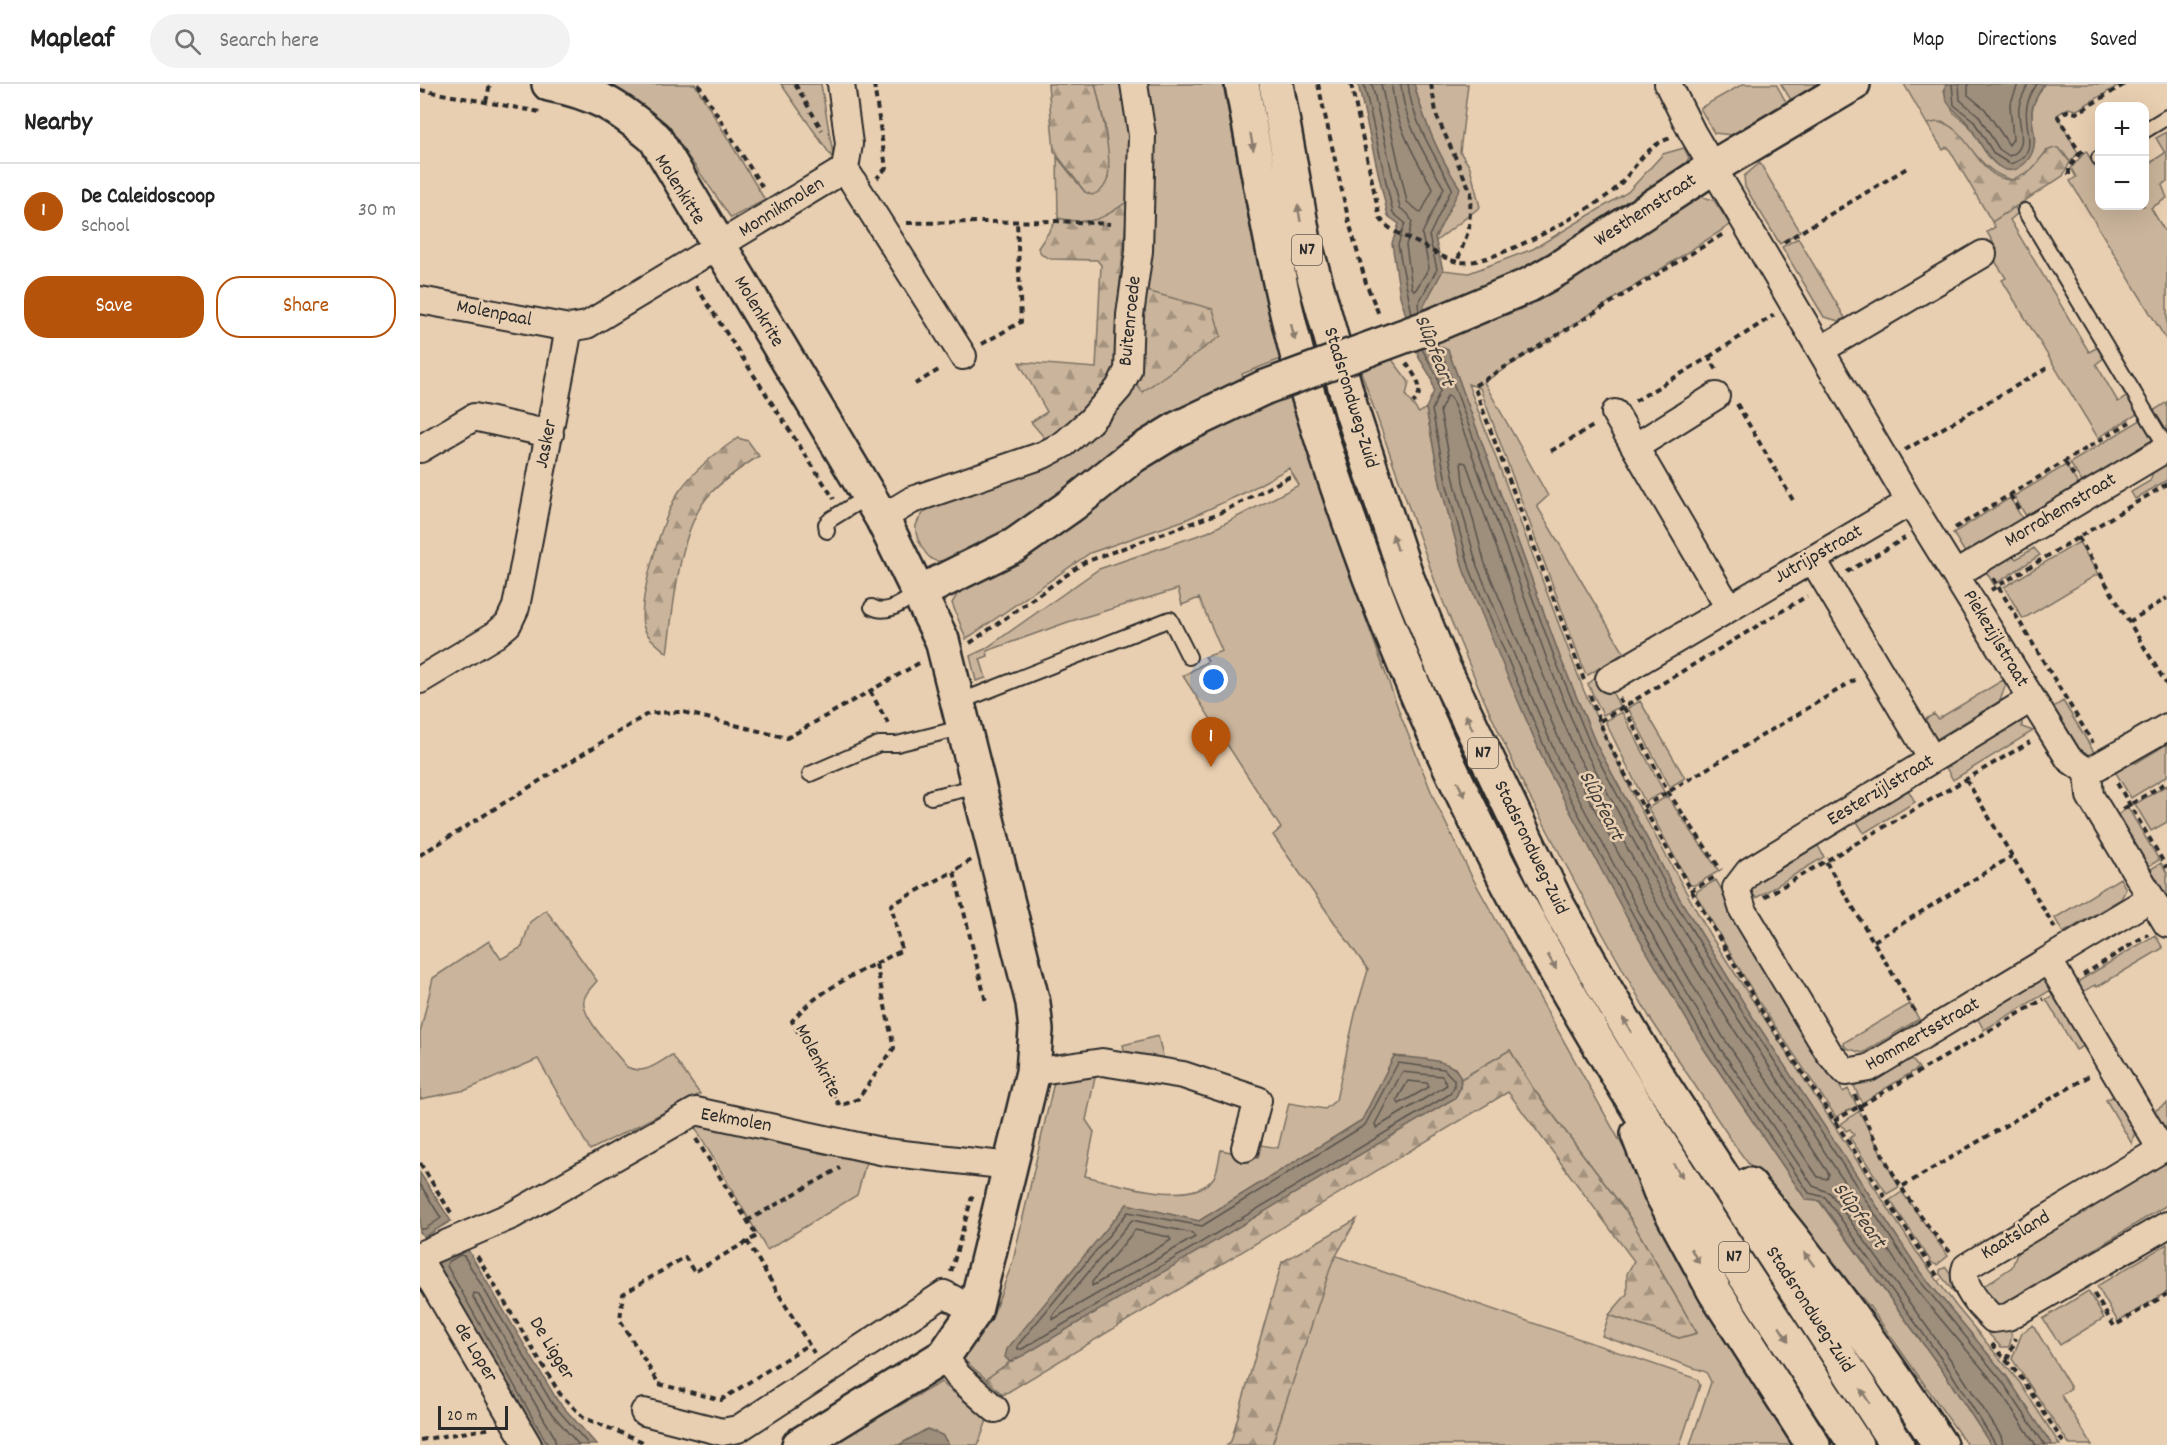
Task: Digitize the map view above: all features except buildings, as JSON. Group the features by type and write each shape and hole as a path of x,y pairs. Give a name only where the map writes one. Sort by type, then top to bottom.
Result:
{"main road":[{"name":"Stadsrondweg-Zuid","path":"1242,84 1272,249 1317,423 1375,588 1452,772 1527,918 1614,1068 1857,1445"},
{"name":"Stadsrondweg-Zuid","path":"1276,84 1305,241 1352,412 1407,578 1443,667 1558,906 1657,1076 1897,1445"},
{"name":"Westhemstraat","path":"920,592 1015,545 1073,504 1132,456 1177,429 1263,388 1434,325 1528,285 1713,167 1853,84"},
{"name":"Molenkrite","path":"548,98 581,91 620,108 655,138 864,509 920,592 946,652 981,785 1033,1003 1036,1030 1034,1072 996,1165 975,1311 944,1356 799,1445"},
{"name":"N7","path":"1614,1068 1660,1191 1715,1292 1813,1445"},
{"name":"N7","path":"1657,1076 1788,1231 1893,1374 1940,1445"}],"street":[{"name":"Monnikmolen","path":"841,84 849,144 845,170 963,356"},
{"name":"Buitenroede","path":"864,509 912,500 1043,455 1064,444 1090,421 1119,388 1128,370 1130,315 1139,251 1142,135 1134,84"},
{"name":"Piekezijlstraat","path":"1668,84 1692,132 1795,303 1910,502 2050,730 2069,759 2096,767"},
{"name":"Monnikmolen","path":"718,248 845,170"},
{"path":"569,328 587,325 718,248"},
{"path":"1822,349 1983,254"},
{"name":"Molenpaal","path":"420,300 569,328"},
{"name":"Jasker","path":"420,680 508,624 516,607 569,328"},
{"path":"1635,447 1716,396"},
{"path":"1615,413 1729,608"},
{"path":"420,449 474,417 550,434"},
{"name":"Morrahemstraat","path":"1956,574 2167,448"},
{"name":"Jutrijpstraat","path":"1594,684 1813,560 1910,502"},
{"path":"1813,560 1932,759"},
{"name":"Eesterzijlstraat","path":"1734,890 1749,871 2031,699"},
{"path":"2167,727 2096,767 2090,796 2167,923"},
{"name":"Hommertsstraat","path":"1734,890 1829,1053 1846,1072 1869,1068 2059,956 2151,898"},
{"path":"2059,956 2065,987 2110,1064 2164,1148"},
{"path":"1034,1072 1101,1062 1183,1075 1258,1100 1245,1148"},
{"name":"Eekmolen","path":"420,1256 465,1234 513,1215 696,1111 872,1149 996,1165"},
{"name":"Kaatsland","path":"2164,1148 1966,1267 1965,1281 1978,1302 1994,1319 2008,1317 2023,1311 2167,1225"},
{"name":"de Loper","path":"420,1261 522,1434"},
{"path":"644,1413 722,1439 944,1294 975,1311"},
{"path":"944,1356 958,1376 995,1409"}],"lane":[{"path":"2149,128 2167,117"},
{"path":"2025,211 2167,448"},
{"path":"827,531 826,524 831,519 864,509"},
{"path":"872,607 879,611 888,610 920,592"},
{"path":"810,774 879,744 897,744 1170,619 1189,657"},
{"path":"931,797 981,785"}],"path":[{"path":"486,102 490,84"},
{"path":"698,84 777,211"},
{"path":"795,84 822,131"},
{"path":"861,195 886,168 874,84"},
{"path":"1318,84 1366,282 1385,327"},
{"path":"1351,84 1380,218 1389,228 1457,262 1472,263 1515,248 1535,237 1608,195 1621,184 1647,150 1666,139 1692,132"},
{"path":"1431,84 1437,117 1471,192 1469,229 1457,262"},
{"path":"2080,153 2058,117 2067,111 2077,113 2125,84"},
{"path":"420,90 486,102 548,98"},
{"path":"2069,175 2069,168 2080,153 2088,147 2097,156"},
{"path":"1766,254 1907,168"},
{"path":"1746,220 1474,386 1594,684 1600,721 1607,741 1761,1010 1945,1287"},
{"path":"883,231 908,222 1017,221 1110,224"},
{"path":"915,384 1021,322 1017,221"},
{"path":"684,268 864,509"},
{"path":"1709,357 1795,303"},
{"path":"1400,354 1420,385 1420,394 1413,404"},
{"path":"1887,461 2049,367"},
{"path":"1600,721 1827,583 1930,533 2146,412"},
{"path":"420,855 649,713 683,712 787,738 924,661 968,644 1085,562 1222,513 1291,476"},
{"path":"1972,601 2167,484"},
{"path":"2078,537 2167,685"},
{"path":"1982,558 2096,767 2130,805 2167,868"},
{"path":"2129,622 2167,598"},
{"path":"1643,807 1877,667"},
{"path":"1594,684 1624,707 1668,792 1734,890 1826,862 2050,730"},
{"path":"870,691 886,717 897,744"},
{"path":"1966,779 2012,856 2059,956"},
{"path":"2104,820 2167,782"},
{"name":"Molenkrite","path":"876,964 894,1048 858,1099 840,1106 792,1021 807,1003 876,964 902,950 891,905 996,848"},
{"path":"1874,941 2012,856"},
{"path":"1826,862 1928,1033"},
{"path":"954,871 986,1002"},
{"path":"1834,1121 2065,987 2167,923"},
{"path":"1903,1186 2110,1064"},
{"path":"1846,1072 1859,1107 1903,1186 1930,1230 1955,1259"},
{"path":"683,1118 757,1236 694,1272 685,1257 623,1294 620,1320 659,1384 721,1400 808,1344"},
{"path":"747,1221 872,1149"},
{"name":"De Ligger","path":"420,1163 560,1394 584,1418 641,1441 645,1445"},
{"path":"944,1294 996,1165"},
{"path":"747,1241 826,1371"},
{"path":"2082,1276 2114,1326 2167,1294"},
{"path":"1986,1338 2023,1380 2065,1445"},
{"path":"420,1440 522,1434"}],"green space":[{"path":"596,84 695,84 765,200 731,218 689,158 657,121 618,93"},
{"path":"781,84 821,84 834,160"},
{"path":"1048,84 1095,84 1106,134 1109,163 1105,185 1092,195 1085,192 1054,151"},
{"path":"1095,84 1123,84 1130,121 1128,201 1096,220 1079,221 1058,218 1057,157 1085,192 1108,181 1105,126"},
{"path":"1141,84 1223,84 1251,232 1281,359 1242,374 1244,381 957,561 954,555 936,561 925,552 917,535 917,524 926,510 921,506 1059,456 1130,375 1143,392"},
{"path":"1414,84 1468,84 1460,152 1470,167 1480,207 1436,241 1435,238 1459,188 1432,138"},
{"path":"1743,84 1776,84 1786,102 1732,135 1714,133 1700,108"},
{"path":"1781,84 1818,84 1791,100"},
{"path":"1904,84 1946,84 1944,91 1953,112 1968,124 1989,158 1998,166 2025,163 2031,154 2035,139 2032,122 2033,106 2044,84 2121,84 2077,110 2068,108 2057,115 2078,153 2070,162 2063,152 2047,150 2033,169 2012,180 1991,170 1944,122 1927,124"},
{"path":"1937,122 1948,125 1957,132 1989,171 1999,177 2019,179 2032,169 2046,152 2052,149 2058,148 2070,162 2063,176 1992,222 1948,147 1943,150 1927,124"},
{"path":"2167,132 2167,181 2162,185 2167,198 2151,208 2164,230 2167,229 2167,341 2070,181 2076,177 2071,168 2086,151 2095,166 2095,210 2149,210 2149,163 2165,153 2156,138"},
{"path":"1684,148 1689,158 1683,168 1540,266 1432,314 1423,307 1443,270 1469,273 1533,249 1628,192 1663,154"},
{"path":"1760,163 1800,231 1780,244 1745,187 1744,176"},
{"path":"1698,196 1714,200 1730,225 1484,382 1548,496 1537,506 1624,653 1588,675 1585,673 1480,388 1468,384 1584,691 1637,803 1710,935 1916,1251 1956,1306 2020,1383 2060,1445 2052,1445 2007,1377 1920,1272 1748,1010 1681,901 1596,744 1560,657 1448,350 1438,346 1434,336 1441,334 1451,337 1521,309 1552,292"},
{"path":"1128,201 1115,333 1116,368 1104,392 1048,442 1031,422 1047,412 1019,362 1096,368 1101,265 1097,260 1051,259 1042,255 1038,248 1058,218 1079,221 1095,220 1111,213"},
{"path":"2014,206 2018,213 2010,220 2089,352 2098,347 2105,357 2096,364 2118,402 2128,396 2139,413 2098,438 2002,280 2006,278 1993,258 1995,256 1993,252 1997,249 1987,232 1995,227 1992,222"},
{"path":"1798,238 1845,318 1839,321 1824,317 1782,247"},
{"path":"1143,290 1213,309 1221,336 1142,392 1130,375"},
{"path":"1391,358 1409,382 1406,396 1419,413 1426,408 1441,487 1464,571 1547,768 1631,925 1704,1049 1806,1200 1819,1201 1945,1374 1991,1445 1967,1445 1870,1307 1779,1205 1736,1147 1650,1018 1599,927 1526,790 1484,700 1437,587 1360,369"},
{"path":"1292,395 1338,542 1402,719 1435,801 1472,877 1673,1236 1801,1445 1690,1445 1711,1382 1706,1372 1602,1336 1609,1315 1679,1338 1697,1333 1627,1213 1532,1087 1510,1050 1461,1079 1455,1068 1394,1056 1362,1120 1199,1221 1127,1204 1006,1357 1010,1362 986,1379 963,1359 991,1320 1013,1261 1054,1082 1096,1073 1086,1120 1094,1132 1085,1176 1134,1188 1172,1193 1190,1191 1204,1186 1214,1177 1221,1150 1258,1158 1261,1145 1278,1148 1289,1103 1325,1109 1336,1100 1355,1014 1368,970 1273,835 1281,828 1183,676 1208,661 1205,657 1222,651 1199,598 1182,605 1178,589 1068,622 987,651 988,656 980,659 986,678 976,681 970,656 985,649 1099,569 1208,532 1299,485 1289,468 1246,492 1185,520 1090,553 966,639 952,603 959,591 1036,551 1147,466 1190,438"},
{"path":"2167,402 2167,435 2153,411"},
{"path":"2142,419 2156,443 2085,487 2070,463"},
{"path":"738,438 748,441 759,456 727,478 711,493 691,526 679,569 667,653 656,644 645,629 642,612 648,576 660,535 674,501 686,482 707,461"},
{"path":"2167,458 2167,480 2135,499 2131,492 2150,481 2155,466"},
{"path":"2066,465 2081,489 2029,521 2014,496"},
{"path":"2010,498 2025,523 1967,556 1953,533"},
{"path":"2079,542 2098,574 2023,619 2004,587"},
{"path":"2034,548 2040,555 1994,585 1984,568 2011,553 2016,559"},
{"path":"1602,673 1620,707 1603,715 1588,684"},
{"path":"2003,680 2006,684 2000,701 1937,739 1930,738 1921,722 1934,714 1938,719"},
{"path":"1640,701 1685,778 1670,787 1628,708"},
{"path":"2063,701 2097,757 2074,752 2049,710"},
{"path":"1622,712 1664,792 1645,802 1606,723 1607,720"},
{"path":"2015,721 2022,721 2022,727 2033,731 1953,780 1944,764"},
{"path":"2167,744 2167,776 2131,798 2113,768 2125,761 2136,763"},
{"path":"2167,785 2167,822 2151,831 2135,804"},
{"path":"1906,786 1915,802 1864,833 1854,817"},
{"path":"1667,796 1719,871 1695,885 1690,885 1648,808"},
{"path":"2128,808 2159,860 2144,869 2113,818"},
{"path":"1816,842 1824,857 1756,898 1750,890 1754,878"},
{"path":"2161,863 2167,873 2167,907 2146,872"},
{"path":"2120,878 2126,889 2121,899 2063,933 2055,918"},
{"path":"1716,880 1843,1092 1848,1089 1857,1106 1836,1117 1759,1002 1696,895 1697,891"},
{"path":"546,910 597,981 586,995 584,1005 590,1020 609,1046 627,1067 639,1070 650,1067 672,1055 700,1094 590,1150 538,1059 466,1090 420,1099 420,1033 433,978 489,941 501,959 522,947 530,922"},
{"path":"2155,935 2163,948 2097,987 2095,985 2081,993 2074,984"},
{"path":"2039,978 2047,981 2051,990 1984,1030 1975,1014"},
{"path":"2054,995 2084,1046 2076,1050 2046,999"},
{"path":"1910,1004 1919,1019 1863,1053 1846,1048 1843,1043"},
{"path":"1158,1036 1165,1064 1125,1054 1123,1045"},
{"path":"1510,1050 1532,1087 1627,1213 1697,1333 1679,1338 1609,1315 1627,1294 1627,1274 1634,1261 1508,1092 1003,1395 986,1379 1010,1362 1455,1098 1460,1089 1461,1079"},
{"path":"1907,1054 1919,1068 1862,1103 1854,1086"},
{"path":"2114,1096 2135,1130 2132,1144 2106,1100"},
{"path":"2167,1103 2167,1127 2158,1124 2151,1113"},
{"path":"1859,1111 1899,1187 1887,1194 1850,1138 1854,1135 1850,1129 1846,1131 1841,1124"},
{"path":"709,1119 868,1155 857,1195 767,1250 695,1127"},
{"path":"2167,1155 2167,1205 1996,1309 1981,1288 2012,1267 2021,1243"},
{"path":"1902,1192 1948,1256 1937,1265 1932,1263 1890,1200"},
{"path":"1357,1219 1332,1263 1272,1445 1227,1445 1231,1441 1282,1262"},
{"path":"2167,1244 2167,1292 2118,1322 2097,1286"},
{"path":"1331,1254 1697,1379 1700,1385 1680,1445 1266,1445"},
{"path":"1946,1267 1977,1316 1998,1330 2009,1329 2012,1336 2009,1347 2001,1347 1971,1315 1940,1274 1940,1270"},
{"path":"2088,1291 2104,1318 2060,1345 2043,1319"},
{"path":"2033,1325 2071,1388 2061,1395 2092,1445 2070,1445 2012,1359 2022,1333"},
{"path":"941,1382 987,1420 978,1445 949,1445 942,1435 927,1429 899,1445 830,1445"}],"water":[{"name":"Slûpfeart","path":"1358,84 1414,84 1432,138 1460,188 1435,238 1443,270 1423,307 1437,346 1448,350 1560,657 1596,744 1681,901 1748,1010 1920,1272 2007,1377 2052,1445 1991,1445 1945,1374 1820,1201 1806,1200 1704,1049 1631,925 1547,768 1464,571 1441,487 1426,408 1434,391 1431,377 1419,358 1400,296 1392,243 1399,224 1388,216"},
{"path":"1946,84 2044,84 2032,109 2033,152 2023,165 2014,170 2005,170 1997,166 1969,125 1948,103"},
{"path":"1394,1056 1431,1060 1453,1067 1459,1075 1460,1085 1455,1098 1024,1355 1010,1362 1005,1357 1007,1349 1127,1204 1199,1221 1362,1120"},
{"path":"420,1173 451,1221 424,1237 420,1232"},
{"path":"465,1245 557,1400 597,1445 544,1445 537,1436 437,1262"},
{"path":"927,1429 942,1435 949,1445 899,1445"}],"place":[{"name":"De Caleidoscoop","path":"1211,767"}]}
